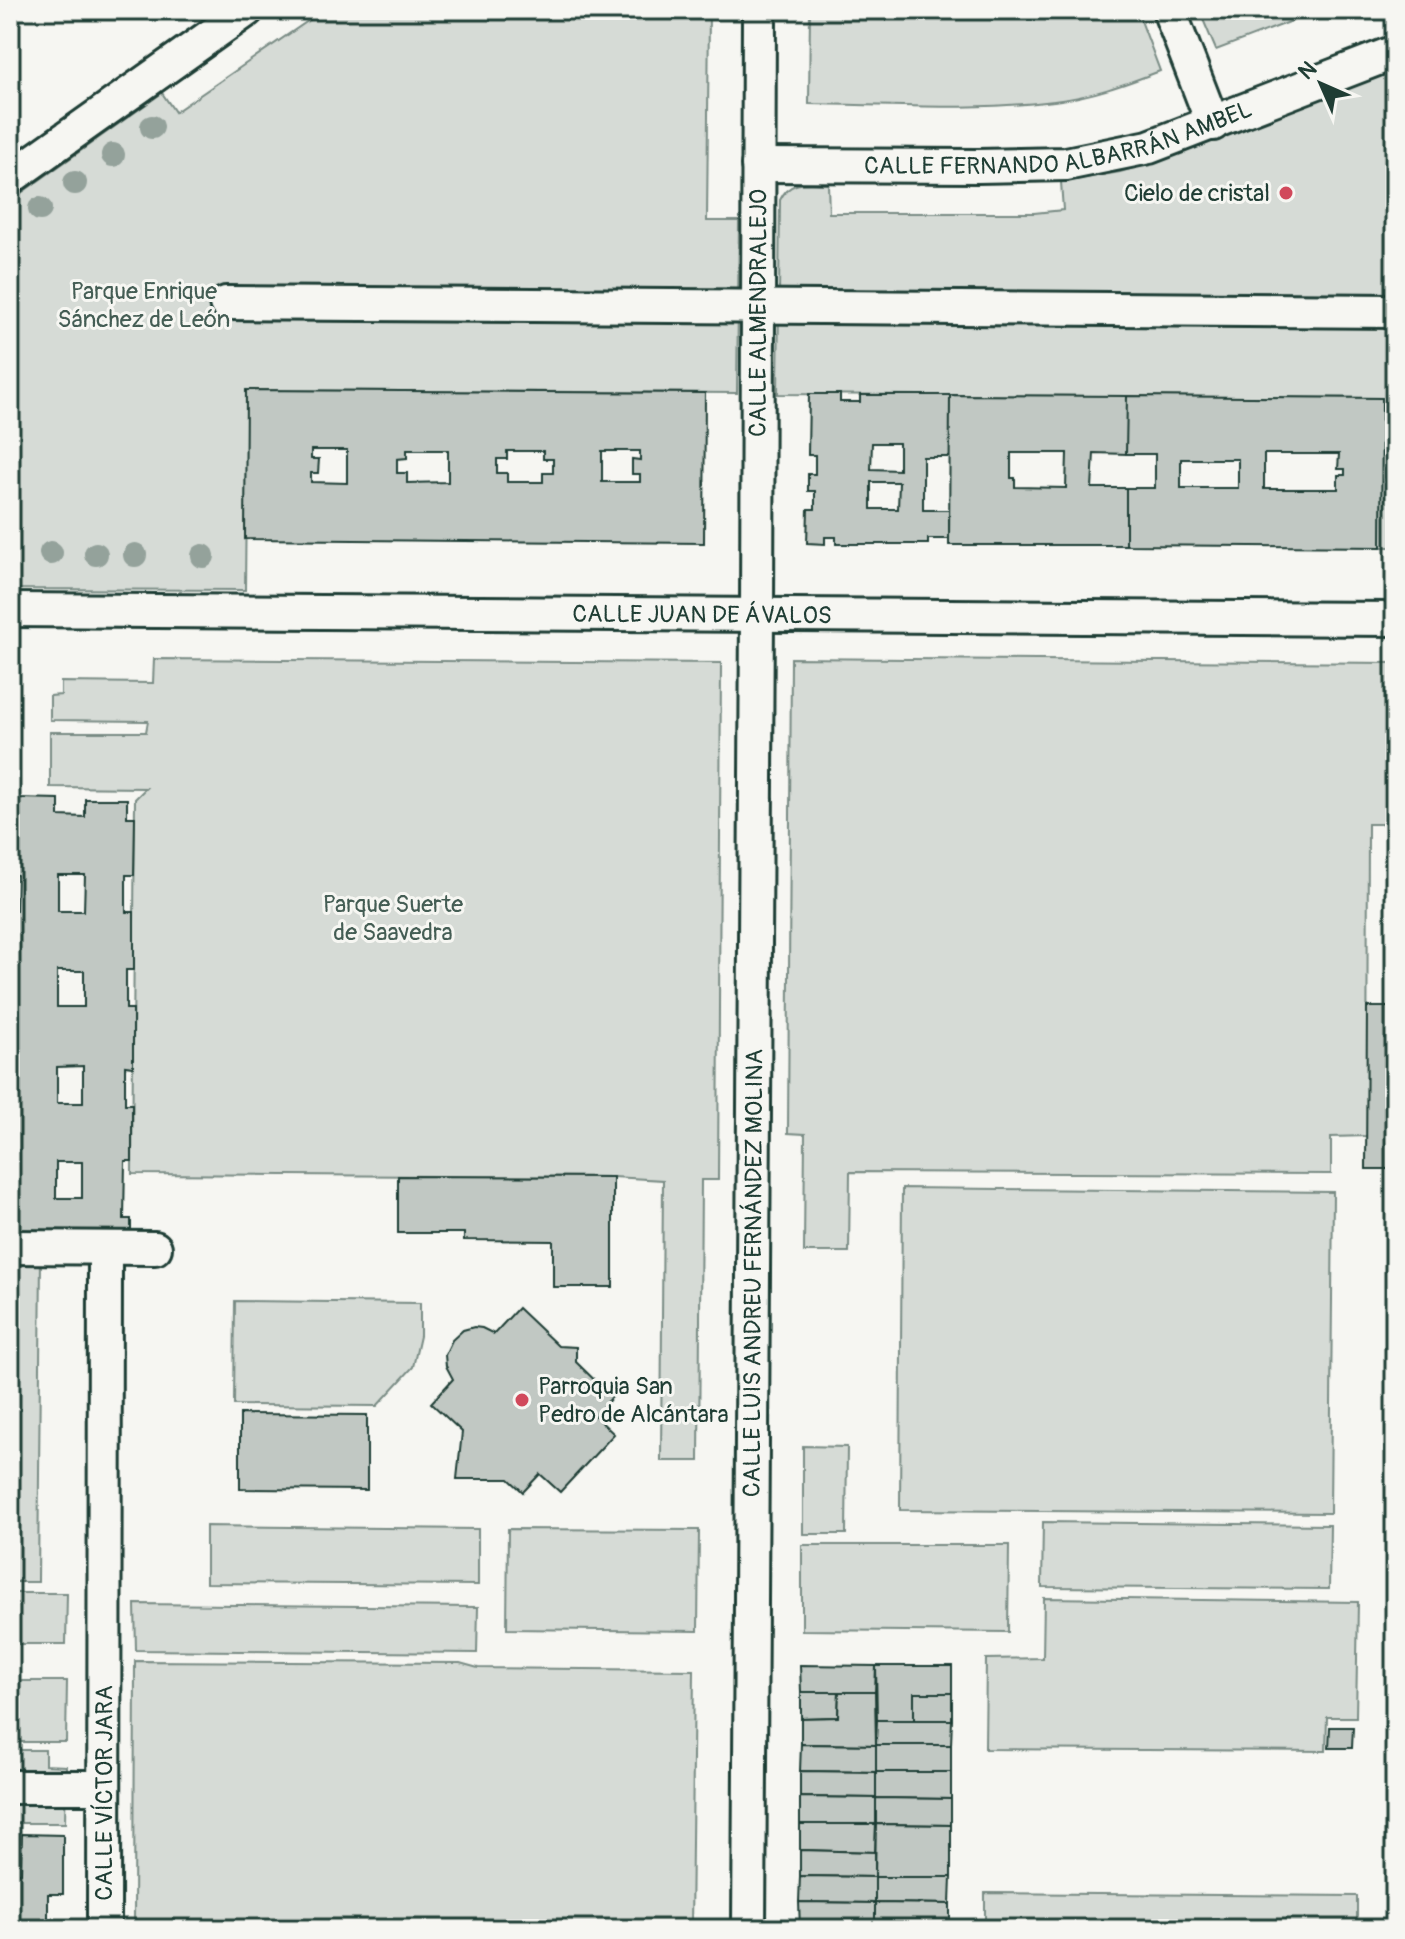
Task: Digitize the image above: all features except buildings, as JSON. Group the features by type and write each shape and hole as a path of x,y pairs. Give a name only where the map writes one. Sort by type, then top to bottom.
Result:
{"street":[{"path":"10,178 247,10"},
{"name":"CALLE ALMENDRALEJO","path":"757,615 759,10"},
{"path":"1169,10 1213,124"},
{"name":"CALLE FERNANDO ALBARRÁN AMBEL","path":"758,165 1066,164 1149,147 1395,52"},
{"path":"226,303 1395,311"},
{"name":"CALLE JUAN DE ÁVALOS","path":"10,610 1395,619"},
{"name":"CALLE LUIS ANDREU FERNÁNDEZ MOLINA","path":"749,1929 757,615"},
{"path":"10,1247 155,1248"},
{"name":"CALLE VÍCTOR JARA","path":"104,1929 105,1248"},
{"path":"10,1787 104,1787"}],"green space":[{"name":"Parque Enrique Sánchez de León","path":"324,10 709,10 707,221 739,221 737,393 247,390 245,590 10,589 10,201 162,93 175,112"},
{"path":"810,10 1137,10 1160,71 1081,96 1024,104 932,107 809,104"},
{"path":"1199,10 1321,10 1216,50"},
{"path":"1395,68 1395,547 1381,547 1382,398 778,394 780,200 794,186 828,184 829,213 1034,213 1063,210 1061,182 1140,166"},
{"path":"791,658 1395,663 1395,824 1368,824 1367,1136 1331,1137 1331,1174 850,1172 849,1252 804,1252 805,1134 788,1133"},
{"name":"Parque Suerte de Saavedra","path":"154,659 721,663 718,1180 701,1180 699,1461 661,1461 663,1180 613,1177 132,1174 135,799 146,788 50,787 50,732 146,732 148,721 50,720 50,696 61,695 61,682 153,683"},
{"path":"902,1188 1333,1192 1330,1513 900,1510"},
{"path":"10,1257 41,1257 38,1582 10,1582"},
{"path":"235,1301 420,1303 420,1336 413,1367 377,1406 234,1405"},
{"path":"803,1446 847,1447 846,1534 803,1534"},
{"path":"1043,1522 1330,1525 1329,1589 1042,1587"},
{"path":"206,1526 478,1529 478,1585 206,1583"},
{"path":"508,1529 699,1530 698,1631 507,1629"},
{"path":"802,1545 1009,1545 1008,1632 802,1630"},
{"path":"11,1593 67,1593 66,1644 11,1644"},
{"path":"1044,1598 1358,1602 1356,1717 1327,1717 1326,1751 985,1749 986,1659 1043,1658"},
{"path":"135,1604 478,1607 477,1653 136,1650"},
{"path":"135,1661 460,1663 478,1668 694,1670 691,1929 134,1929"},
{"path":"10,1681 67,1681 66,1742 10,1742"},
{"path":"10,1750 45,1750 45,1765 66,1766 65,1823 10,1823"},
{"path":"985,1893 1357,1896 1357,1929 985,1929"}],"place":[{"name":"Cielo de cristal","path":"1286,193"},
{"name":"Parroquia San Pedro de Alcántara","path":"522,1400"}]}
